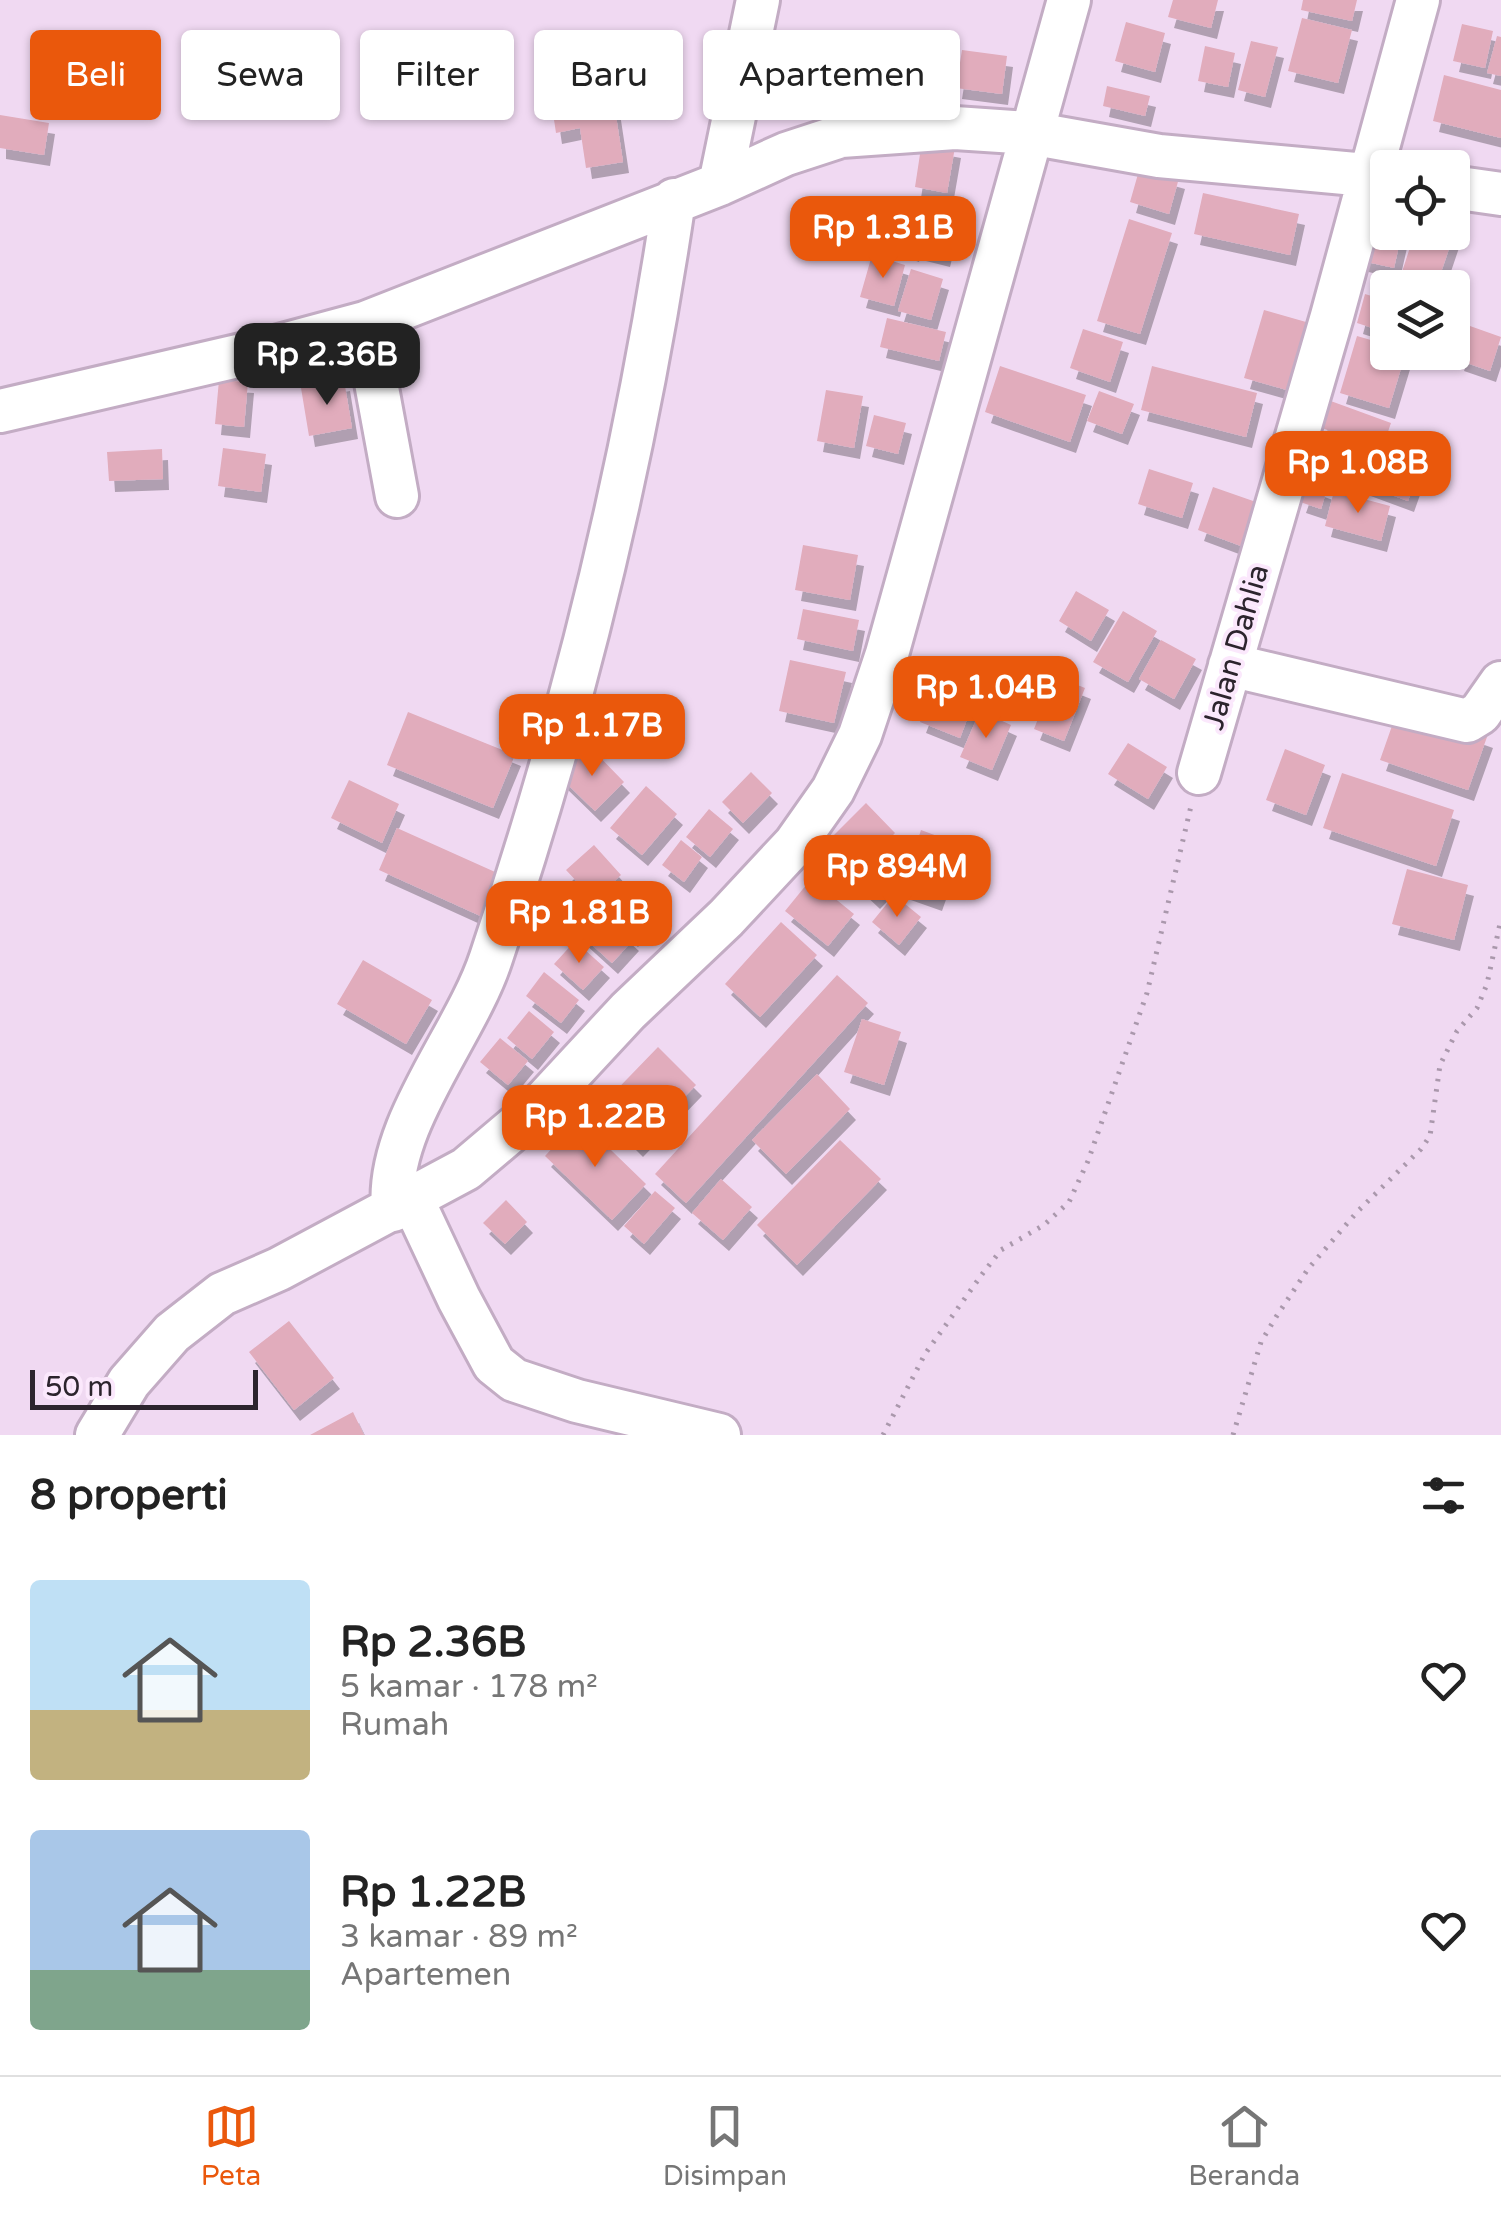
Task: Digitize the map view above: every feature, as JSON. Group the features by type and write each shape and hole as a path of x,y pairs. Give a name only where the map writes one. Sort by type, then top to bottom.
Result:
{"street":[{"path":"720,184 758,0"},
{"path":"98,1435 129,1382 172,1332 222,1294 279,1270 466,1169 537,1109 628,1011 726,918 795,844 833,790 860,735 887,654 1069,0"},
{"name":"Jalan Dahlia","path":"1384,150 1418,0"},
{"path":"0,412 366,323 720,184 786,154 840,136 955,128 1030,133 1159,156 1370,175"},
{"path":"1470,190 1501,194"},
{"path":"674,200 656,319 611,535 558,739 490,962 425,1094 396,1165 391,1191 494,1364 514,1380 577,1401 718,1435"},
{"name":"Jalan Dahlia","path":"1199,774 1332,316 1370,200"},
{"path":"366,323 397,496"},
{"path":"1230,664 1468,721 1480,713 1501,683"}],"path":[{"path":"883,1435 925,1354 983,1273 1002,1250 1044,1225 1070,1202 1147,993 1199,774"},
{"path":"1233,1435 1261,1342 1276,1316 1320,1255 1430,1136 1440,1066 1487,984 1501,919"}],"building":[{"path":"1173,0 1218,0 1211,28 1168,17"},
{"path":"1303,0 1357,0 1352,21 1301,10"},
{"path":"1302,18 1352,30 1338,83 1288,71"},
{"path":"1126,22 1165,33 1155,72 1115,61"},
{"path":"1462,24 1493,31 1485,68 1453,61"},
{"path":"1497,36 1501,37 1501,76 1487,73"},
{"path":"1251,41 1278,47 1265,97 1238,90"},
{"path":"1205,46 1235,53 1228,87 1198,81"},
{"path":"962,50 1007,56 1002,94 960,89"},
{"path":"1444,75 1501,90 1501,138 1433,121"},
{"path":"1107,86 1150,96 1145,116 1103,106"},
{"path":"0,115 49,123 44,155 0,148"},
{"path":"554,120 617,120 623,162 586,168 580,128 556,133"},
{"path":"922,141 955,147 947,193 915,187"},
{"path":"1140,167 1179,178 1169,214 1130,202"},
{"path":"1203,193 1299,214 1290,255 1194,234"},
{"path":"903,204 925,211 913,251 891,243"},
{"path":"929,218 952,224 944,256 920,250"},
{"path":"1129,219 1172,233 1140,334 1097,321"},
{"path":"1365,229 1370,230 1370,250 1398,250 1394,268 1358,260"},
{"path":"1409,250 1449,250 1442,270 1403,270"},
{"path":"872,255 905,265 894,306 860,297"},
{"path":"911,269 943,279 931,320 898,311"},
{"path":"1365,294 1370,296 1370,327 1357,323"},
{"path":"1264,310 1313,324 1294,392 1244,378"},
{"path":"887,318 946,332 939,361 880,347"},
{"path":"1470,326 1501,337 1490,371 1470,364"},
{"path":"1083,329 1123,342 1110,382 1070,368"},
{"path":"1357,336 1370,340 1370,370 1401,370 1389,408 1340,393"},
{"path":"1000,366 1086,395 1070,442 985,412"},
{"path":"1152,366 1257,393 1246,437 1141,410"},
{"path":"219,380 248,382 244,427 215,424"},
{"path":"344,380 352,428 309,436 301,388"},
{"path":"826,390 863,396 854,448 817,441"},
{"path":"1099,391 1134,404 1122,434 1087,421"},
{"path":"1328,400 1391,423 1382,449 1319,427"},
{"path":"874,415 906,423 898,454 866,446"},
{"path":"223,448 266,454 261,492 218,486"},
{"path":"162,449 163,479 109,481 107,452"},
{"path":"1375,451 1420,467 1408,501 1362,484"},
{"path":"1149,469 1193,483 1182,518 1138,504"},
{"path":"1307,482 1327,489 1321,509 1300,502"},
{"path":"1213,487 1256,502 1241,546 1198,530"},
{"path":"1334,491 1390,506 1381,541 1325,526"},
{"path":"803,545 858,555 850,600 795,590"},
{"path":"1076,591 1109,610 1091,641 1059,621"},
{"path":"803,609 859,620 853,651 797,639"},
{"path":"1123,611 1157,631 1128,682 1093,662"},
{"path":"1161,640 1196,659 1174,699 1139,679"},
{"path":"790,660 846,672 834,723 779,711"},
{"path":"1055,676 1085,688 1064,741 1034,729"},
{"path":"934,685 974,701 960,738 920,722"},
{"path":"1399,706 1487,737 1468,790 1380,760"},
{"path":"980,711 1011,725 992,770 960,757"},
{"path":"408,712 515,755 493,808 387,765"},
{"path":"1128,743 1167,767 1148,799 1108,774"},
{"path":"589,746 624,782 595,811 559,776"},
{"path":"1285,749 1325,765 1306,815 1266,800"},
{"path":"751,772 772,793 743,823 722,802"},
{"path":"1342,773 1454,810 1436,866 1323,828"},
{"path":"349,780 399,804 382,843 331,818"},
{"path":"646,786 677,814 642,855 610,828"},
{"path":"866,803 895,833 841,888 811,858"},
{"path":"709,809 733,829 710,857 686,837"},
{"path":"397,828 504,876 485,918 379,870"},
{"path":"921,830 956,843 936,900 902,888"},
{"path":"681,840 702,857 684,882 662,865"},
{"path":"594,845 621,875 594,900 566,870"},
{"path":"888,850 904,867 874,898 857,882"},
{"path":"1407,869 1468,885 1454,940 1392,924"},
{"path":"811,879 854,914 828,946 785,911"},
{"path":"633,881 660,905 632,936 605,913"},
{"path":"894,895 921,917 899,945 872,922"},
{"path":"600,910 633,940 612,963 579,933"},
{"path":"781,922 817,955 760,1017 725,984"},
{"path":"575,941 604,967 583,990 554,964"},
{"path":"363,960 432,1000 406,1044 337,1004"},
{"path":"544,972 579,1000 561,1023 526,996"},
{"path":"837,975 868,1003 686,1203 655,1174"},
{"path":"529,1011 554,1032 532,1059 507,1038"},
{"path":"862,1019 901,1032 884,1085 844,1072"},
{"path":"500,1038 528,1061 508,1085 480,1062"},
{"path":"658,1047 696,1085 637,1146 599,1108"},
{"path":"817,1074 850,1109 786,1174 752,1140"},
{"path":"579,1119 646,1184 612,1220 545,1156"},
{"path":"840,1140 881,1179 797,1265 757,1225"},
{"path":"721,1179 752,1207 723,1240 692,1213"},
{"path":"655,1191 675,1208 644,1244 624,1226"},
{"path":"506,1200 527,1222 505,1244 483,1223"},
{"path":"289,1321 334,1378 294,1410 249,1352"},
{"path":"353,1412 364,1435 310,1435"}]}
